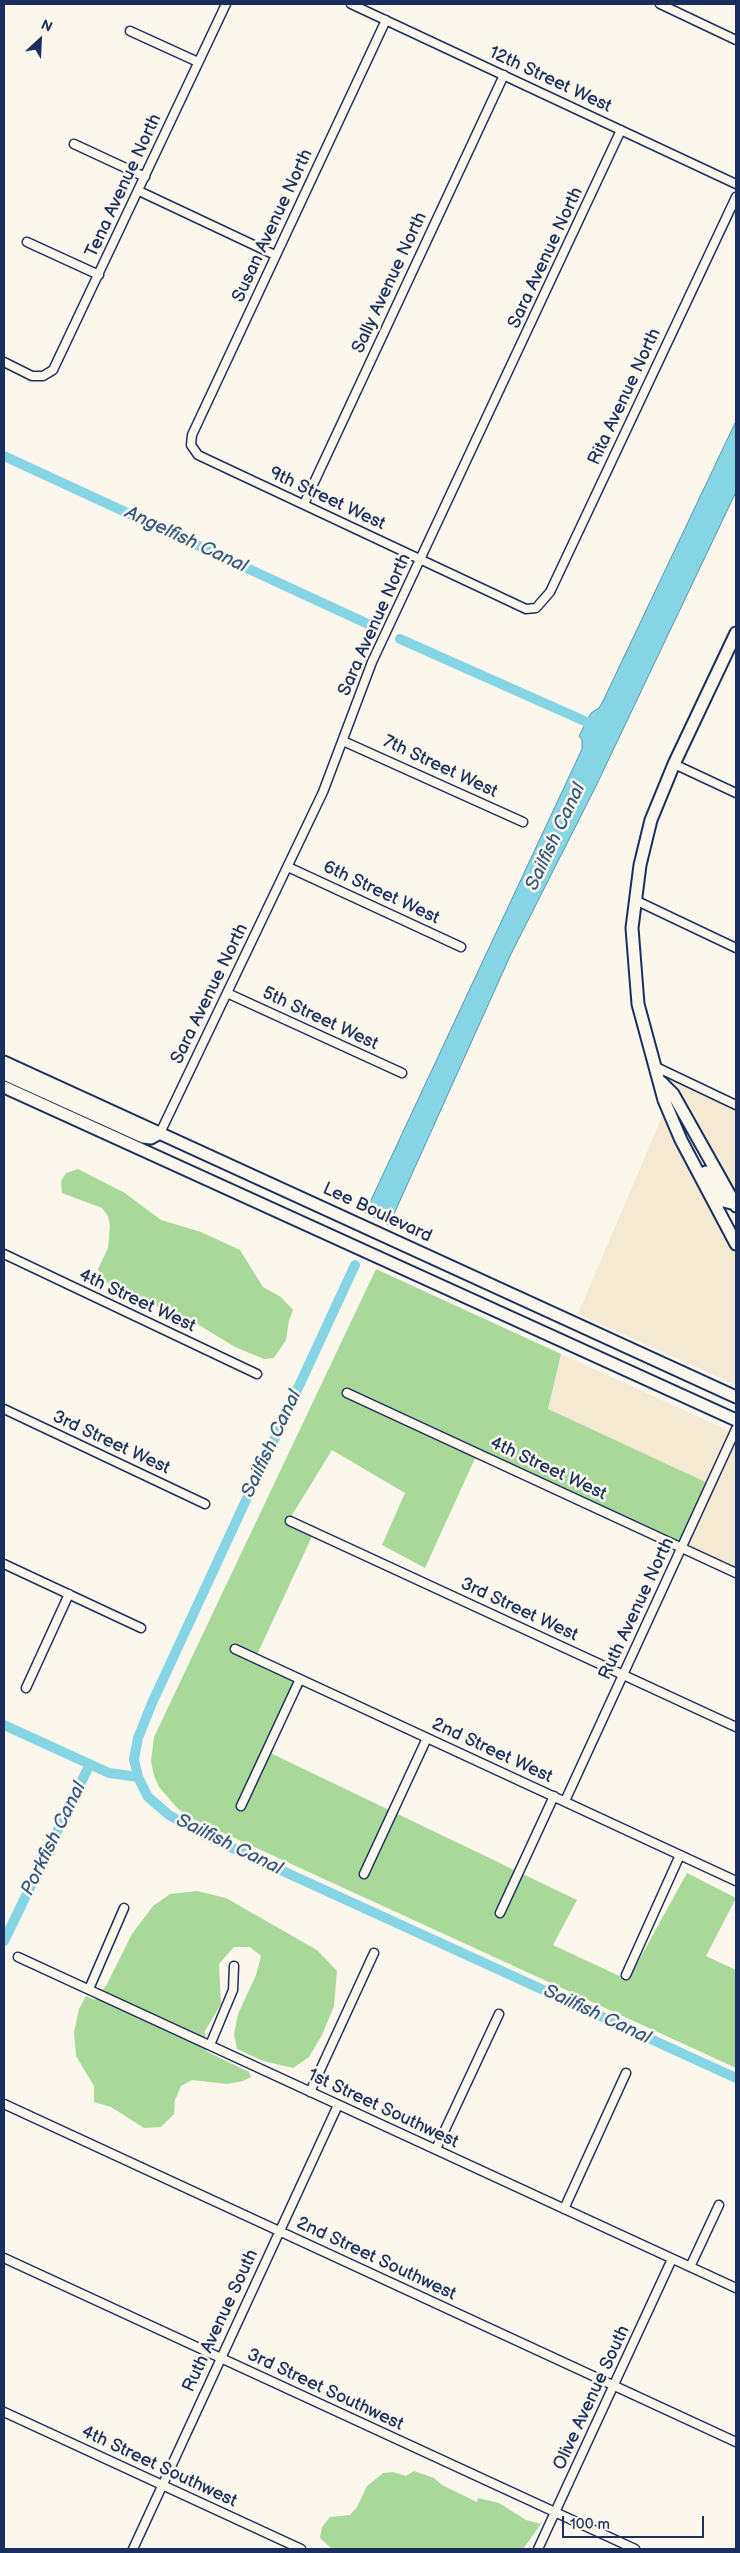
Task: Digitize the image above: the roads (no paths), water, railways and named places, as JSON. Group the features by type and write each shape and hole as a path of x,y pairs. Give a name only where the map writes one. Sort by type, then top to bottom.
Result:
{"main road":[{"path":"736,637 659,799 645,842 632,928 635,980 643,1028 660,1080 664,1100 681,1140 736,1244"},
{"name":"Lee Boulevard","path":"4,1062 736,1397"},
{"path":"4,1074 138,1135 151,1138 160,1133"},
{"path":"660,1080 673,1094 736,1205"},
{"path":"4,1087 736,1420"},
{"path":"681,1140 693,1150 724,1201 736,1205"},
{"path":"726,1226 736,1205"}],"street":[{"name":"Tena Avenue North","path":"4,362 32,376 44,376 53,370 226,4"},
{"name":"12th Street West","path":"351,4 369,8 386,20 736,184"},
{"path":"660,4 736,40"},
{"name":"Susan Avenue North","path":"191,445 192,435 205,404 386,20"},
{"path":"130,31 198,62"},
{"name":"Sally Avenue North","path":"304,504 504,76"},
{"name":"Sara Avenue North","path":"160,1133 324,792 372,662 621,130"},
{"path":"74,144 145,177"},
{"path":"139,191 275,255"},
{"name":"Rita Avenue North","path":"536,608 550,592 736,196"},
{"path":"27,242 99,275"},
{"name":"9th Street West","path":"191,445 198,455 421,558 526,609 536,608"},
{"name":"7th Street West","path":"344,741 523,822"},
{"path":"674,764 736,793"},
{"name":"6th Street West","path":"288,867 461,947"},
{"path":"635,900 736,948"},
{"name":"5th Street West","path":"226,993 402,1073"},
{"path":"654,1066 736,1105"},
{"name":"4th Street West","path":"4,1254 257,1374"},
{"name":"4th Street West","path":"347,1393 736,1573"},
{"name":"3rd Street West","path":"4,1409 205,1504"},
{"name":"Ruth Avenue North","path":"565,1801 736,1429"},
{"name":"3rd Street West","path":"290,1521 736,1727"},
{"path":"4,1564 141,1628"},
{"path":"26,1688 68,1594"},
{"name":"2nd Street West","path":"235,1649 736,1881"},
{"path":"241,1806 300,1679"},
{"path":"364,1874 427,1738"},
{"path":"500,1913 554,1796"},
{"path":"626,1975 680,1855"},
{"path":"88,1989 124,1908"},
{"path":"310,2092 374,1953"},
{"name":"1st Street Southwest","path":"18,1957 736,2288"},
{"path":"210,2045 233,1990 234,1966"},
{"path":"436,2149 499,2014"},
{"path":"564,2209 626,2073"},
{"name":"2nd Street Southwest","path":"4,2104 736,2442"},
{"name":"Ruth Avenue South","path":"132,2549 338,2105"},
{"path":"690,2267 719,2205"},
{"name":"3rd Street Southwest","path":"4,2258 634,2549"},
{"name":"Olive Avenue South","path":"538,2549 672,2259"},
{"name":"4th Street Southwest","path":"4,2412 301,2549"}],"water":[{"path":"736,421 736,492 595,788 511,954 389,1225 365,1213 582,749 582,740 579,736 591,713 599,708 603,701"}],"waterway":[{"name":"Angelfish Canal","path":"4,456 368,624"},
{"name":"Angelfish Canal","path":"400,639 598,727"},
{"name":"Sailfish Canal","path":"355,1265 152,1703 138,1738 134,1759 138,1777 148,1797 169,1815 204,1835 736,2078"},
{"path":"4,1725 109,1773 138,1777"},
{"name":"Porkfish Canal","path":"4,1941 90,1764"}]}
